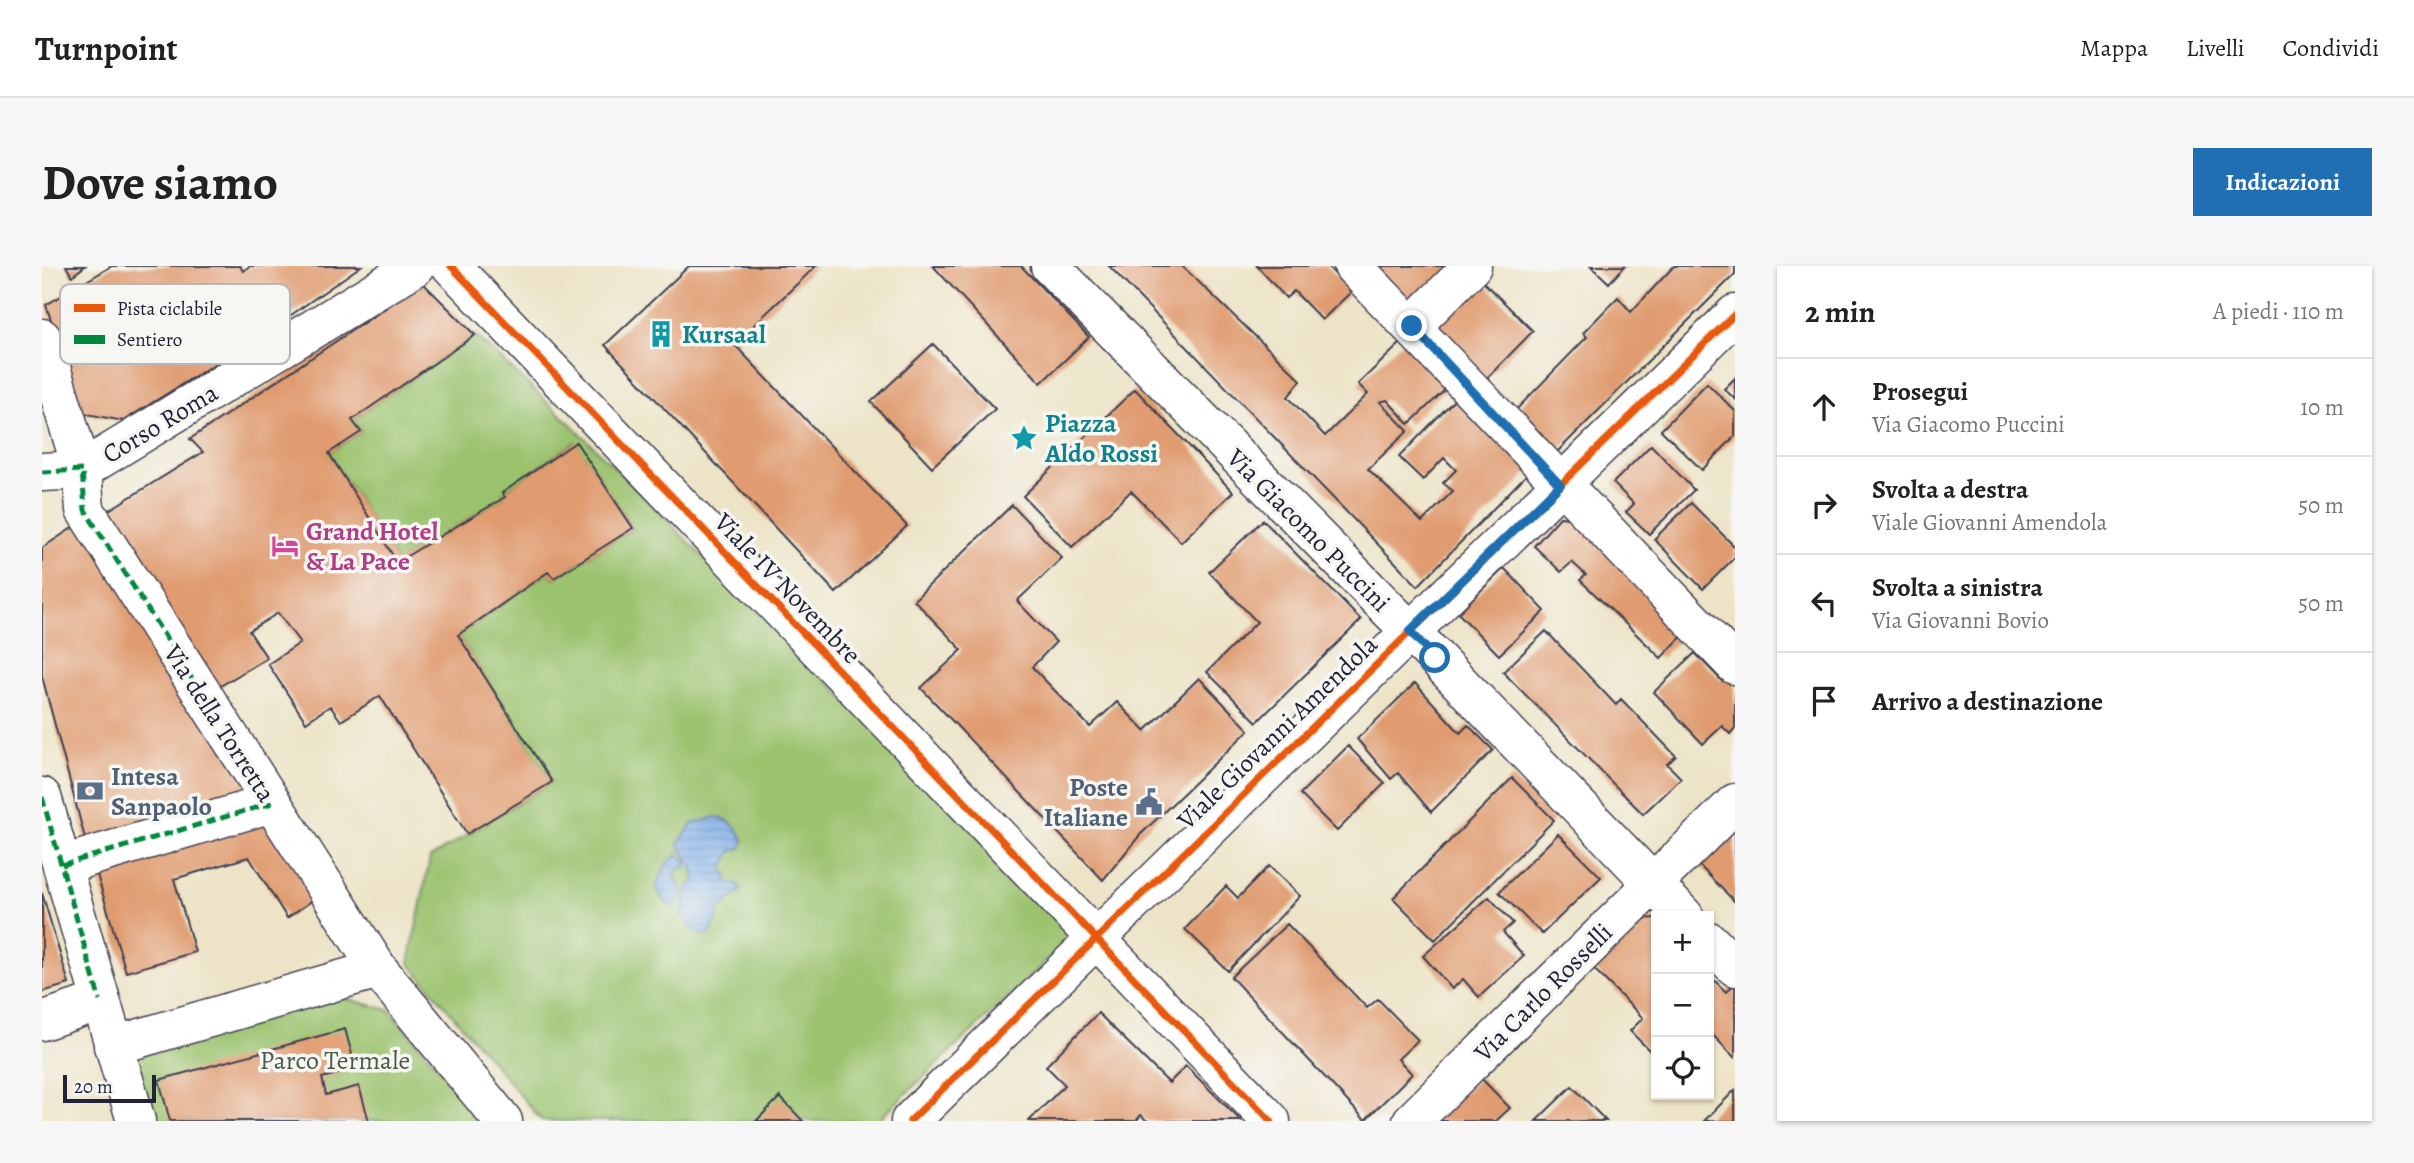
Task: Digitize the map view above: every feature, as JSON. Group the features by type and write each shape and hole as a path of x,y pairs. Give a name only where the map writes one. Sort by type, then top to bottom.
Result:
{"street":[{"name":"Corso Roma","path":"290,343 416,266"},
{"name":"Viale IV Novembre","path":"451,266 1271,1121"},
{"name":"Via Giacomo Puccini","path":"1050,266 1410,631 1679,911"},
{"path":"1353,266 1735,665"},
{"path":"1412,326 1472,266"},
{"name":"Viale Giovanni Amendola","path":"910,1121 1735,314"},
{"name":"Via della Torretta","path":"42,338 82,470 85,510 378,969 503,1121"},
{"name":"Corso Roma","path":"82,470 256,364"},
{"path":"42,472 82,470"},
{"path":"42,797 136,1121"},
{"path":"62,865 272,803"},
{"name":"Via Carlo Rosselli","path":"1412,1121 1735,803"},
{"path":"1714,946 1735,967"},
{"path":"113,1046 378,969"},
{"path":"42,1021 100,1001"}],"green space":[{"path":"475,335 574,427 1077,932 877,1121 542,1121 409,963 430,858 552,782 458,635 548,572 554,578 633,528 575,442 502,493 505,497 397,562 329,453 361,432 352,420"},
{"name":"Parco Termale","path":"336,996 389,1010 484,1121 149,1121 129,1052"}],"water":[{"path":"715,817 733,824 744,841 741,848 731,852 722,869 727,873 728,884 738,884 741,891 720,909 711,933 701,934 694,930 681,914 687,888 695,882 692,866 678,844 692,824"},
{"path":"677,855 686,860 687,868 680,867 674,874 683,893 674,907 663,900 656,886 667,863"}],"building":[{"path":"66,266 85,266 72,276"},
{"path":"112,266 240,266 243,271 250,266 361,266 290,316 290,284 82,284"},
{"path":"689,266 816,266 734,344 907,526 836,593 605,345"},
{"path":"933,266 1021,266 1089,337 1041,383"},
{"path":"1109,266 1182,266 1301,380 1288,397 1325,436 1368,394 1358,384 1404,340 1448,387 1409,424 1387,400 1380,402 1408,431 1368,469 1422,522 1453,491 1443,483 1456,470 1444,458 1423,480 1399,457 1459,395 1533,468 1418,586"},
{"path":"1257,266 1327,266 1352,291 1322,320 1294,291 1286,298"},
{"path":"1366,266 1459,266 1413,312"},
{"path":"1591,266 1625,266 1609,283"},
{"path":"1674,266 1735,266 1735,274 1552,457 1511,415 1587,337 1583,333 1618,297 1631,312"},
{"path":"1475,274 1533,331 1486,379 1428,322"},
{"name":"Grand Hotel & La Pace","path":"423,283 475,335 352,420 361,432 329,453 397,562 505,497 502,493 576,442 633,528 554,578 548,572 458,635 552,782 467,834 380,696 341,721 330,706 306,722 268,664 300,643 278,613 249,631 267,658 217,688 101,515 203,452 190,439"},
{"path":"60,297 60,347 46,305"},
{"path":"933,344 995,409 932,467 871,402"},
{"path":"66,364 215,364 123,421 82,413"},
{"path":"1735,378 1735,399 1724,389"},
{"path":"1707,383 1735,411 1735,436 1702,470 1661,430"},
{"path":"1135,389 1233,492 1181,542 1131,491 1072,547 1023,496"},
{"path":"1651,445 1694,490 1649,534 1626,512 1634,504 1613,483"},
{"path":"1691,503 1735,547 1735,557 1703,589 1654,539"},
{"path":"1012,505 1062,558 1017,601 1056,642 1032,667 1090,727 1117,702 1145,731 1199,678 1249,730 1140,835 1103,880 921,688 962,650 914,600"},
{"path":"1560,517 1577,519 1688,630 1661,658 1580,580 1586,575 1572,562 1561,572 1534,546"},
{"path":"1263,520 1361,620 1257,722 1207,672 1257,622 1209,572"},
{"path":"83,521 260,799 88,850 42,676 42,548"},
{"path":"1504,568 1545,611 1499,655 1458,613"},
{"path":"1546,631 1616,705 1621,699 1676,756 1667,764 1681,778 1643,814 1503,672"},
{"path":"1695,653 1722,681 1729,674 1735,680 1735,728 1730,734 1722,726 1703,744 1654,692"},
{"path":"1415,683 1460,733 1468,725 1493,750 1431,812 1398,773 1391,779 1357,739"},
{"path":"1348,746 1385,783 1337,831 1300,794"},
{"path":"1512,778 1554,820 1435,940 1393,898"},
{"path":"263,811 320,895 287,918 249,857 174,879 195,952 126,972 93,861"},
{"path":"1735,817 1735,902 1692,858"},
{"path":"1558,834 1601,877 1542,934 1499,892"},
{"path":"1269,866 1300,896 1228,971 1185,929 1226,886 1238,898"},
{"path":"42,893 69,984 42,992"},
{"path":"1489,897 1513,923 1503,932 1524,956 1479,997 1463,979 1452,989 1423,956"},
{"path":"1651,918 1651,1052 1630,1031 1643,1018 1590,965 1637,919"},
{"path":"1287,924 1367,1008 1378,999 1418,1040 1398,1059 1412,1074 1365,1120 1231,977"},
{"path":"1714,980 1726,992 1735,984 1735,1058 1714,1036"},
{"path":"1098,1013 1169,1083 1186,1066 1241,1121 1147,1121 1141,1115 1136,1121 1029,1121 1065,1085 1046,1066"},
{"path":"345,1029 356,1069 322,1078 326,1095 359,1086 369,1121 170,1121 159,1080"},
{"path":"1480,1077 1510,1108 1496,1121 1435,1121"},
{"path":"1572,1086 1606,1121 1536,1121"},
{"path":"1735,1090 1735,1121 1704,1121"},
{"path":"780,1097 803,1121 756,1121"}],"marked path":[{"path":"42,472 82,470 85,510 202,695"},
{"path":"42,797 100,1001"},
{"path":"62,865 272,803"}],"cycle path":[{"path":"451,266 1271,1121"},
{"path":"910,1121 1735,314"}],"place":[{"name":"Kursaal","path":"661,334"},
{"name":"Piazza Aldo Rossi","path":"1024,438"},
{"name":"Grand Hotel & La Pace","path":"285,546"},
{"name":"Intesa Sanpaolo","path":"90,791"},
{"name":"Poste Italiane","path":"1149,802"}],"route":[{"path":"1412,326 1560,485 1410,631 1435,658"}]}
